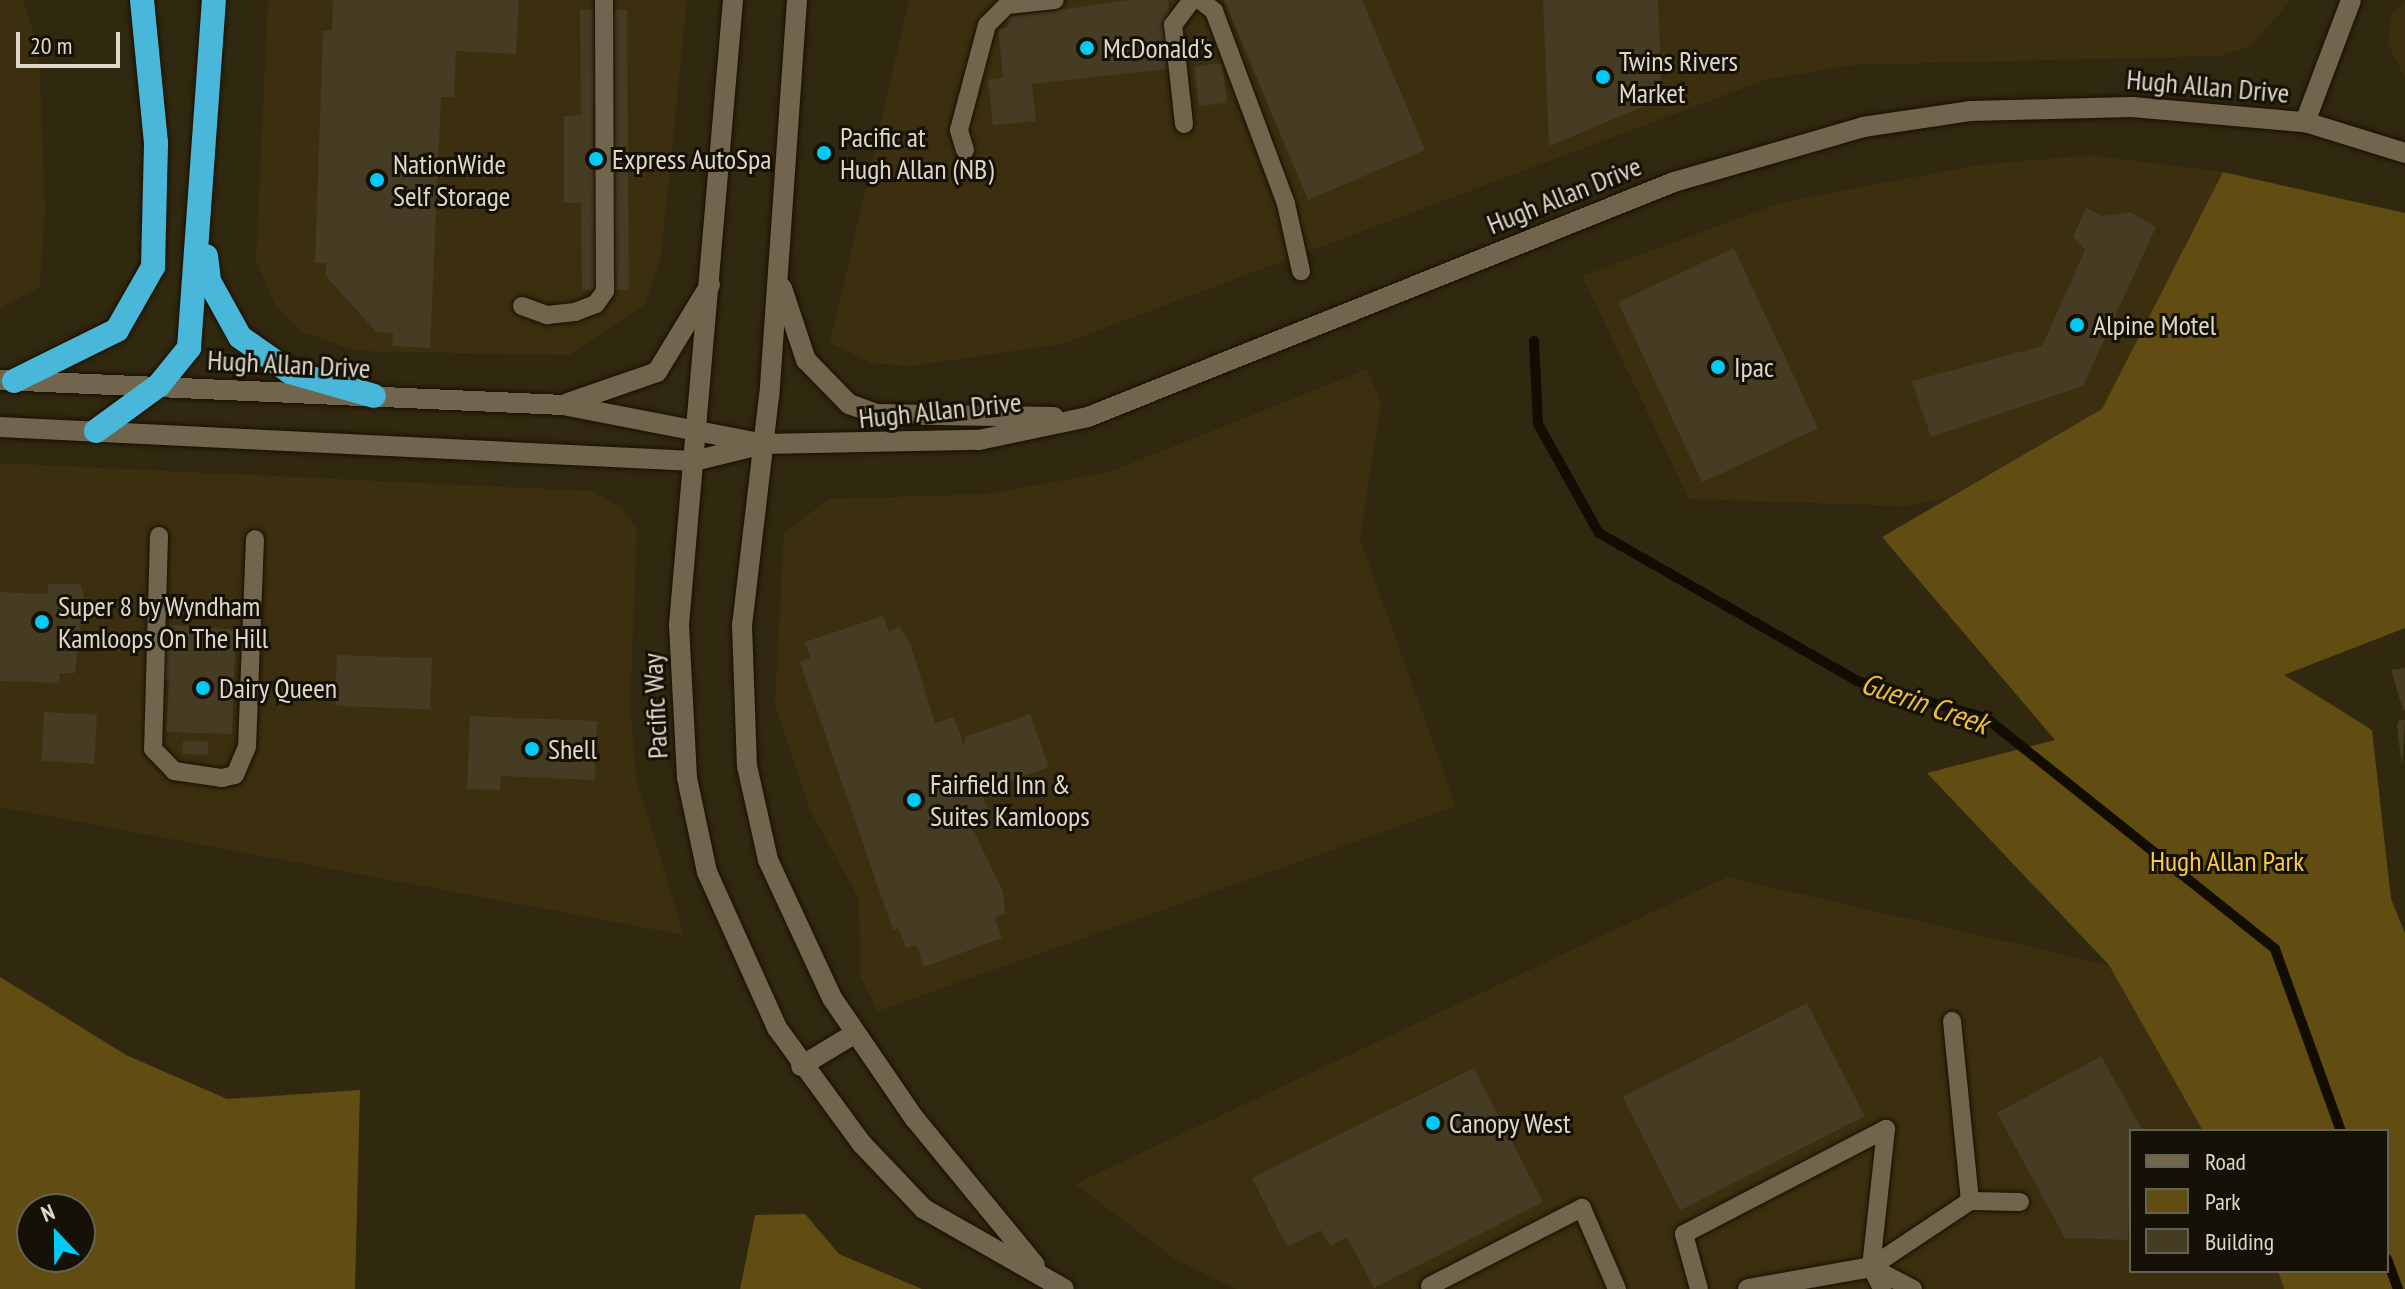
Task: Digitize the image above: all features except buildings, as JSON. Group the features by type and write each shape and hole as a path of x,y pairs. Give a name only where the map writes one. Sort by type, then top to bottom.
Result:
{"highway":[{"path":"7,380 117,330 153,267 156,143 142,0"},
{"path":"96,431 159,385 189,348 214,0"},
{"path":"200,218 209,281 240,337 290,372 374,396"}],"main road":[{"name":"Pacific Way","path":"733,0 714,278 679,625 687,778 730,935 801,1066 924,1209 1040,1272 1064,1289"},
{"name":"Pacific Way","path":"797,0 778,277 742,625 747,766 768,860 791,920 854,1034 1040,1272"},
{"path":"2305,122 2351,0"},
{"name":"Hugh Allan Drive","path":"0,427 694,461 763,444 917,446 1088,417 1674,182 1863,127 1970,111 2087,106 2305,122 2405,153"},
{"path":"778,277 806,360 849,404 876,414 1088,417"},
{"path":"563,405 657,372 714,278"},
{"name":"Hugh Allan Drive","path":"7,380 563,405 698,426 763,444"},
{"path":"801,1066 854,1034"},
{"path":"1748,1289 1871,1267"}],"lane":[{"path":"522,306 547,315 575,312 596,304 605,291 604,0"},
{"path":"965,150 959,130 987,25 1007,5 1055,0"},
{"path":"1184,124 1173,25 1192,0"},
{"path":"1200,0 1214,11 1286,204 1301,271"},
{"path":"159,536 153,749 174,771 222,778 235,775 247,747 255,539"},
{"path":"1952,1021 1970,1201"},
{"path":"1699,1289 1684,1234 1886,1129 1871,1267 1882,1289"},
{"path":"1871,1267 1970,1201 2020,1202"},
{"path":"1430,1286 1582,1208 1617,1289"},
{"path":"1871,1267 1913,1289"}],"shaded area":[{"path":"0,0 23,0 39,52 45,210 40,287 0,308"},
{"path":"268,0 687,0 661,257 645,304 570,355 355,351 301,331 276,307 256,260"},
{"path":"909,0 2291,0 2250,47 2218,56 1850,65 1765,80 1062,344 911,366 871,363 830,343"},
{"path":"2405,0 2405,78 2388,45 2391,16"},
{"path":"2090,155 2223,172 2102,409 1947,498 1905,506 1689,499 1582,276 1783,202 1978,165"},
{"path":"1367,369 1381,402 1360,539 1456,806 878,1011 860,976 859,899 811,812 775,704 784,533 829,499 987,494 1109,472"},
{"path":"0,463 591,491 621,507 637,530 630,705 636,778 684,935 0,807"},
{"path":"1727,877 2109,965 2202,1129 2129,1129 2129,1273 2279,1273 2284,1289 1236,1289 1175,1259 1075,1184"}],"green space":[{"name":"Hugh Allan Park","path":"2223,172 2405,213 2405,628 2284,675 2372,730 2391,899 2405,933 2405,1289 2284,1289 2279,1273 2389,1273 2389,1129 2202,1129 2109,965 1927,773 2055,740 1882,537 2102,409"},
{"path":"0,977 126,1055 227,1099 360,1090 355,1289 0,1289"},
{"path":"805,1214 839,1254 922,1289 740,1289 755,1215"}],"waterway":[{"name":"Guerin Creek","path":"1534,341 1538,424 1599,533 1857,681 1986,718 2275,949 2340,1129"},
{"name":"Guerin Creek","path":"2389,1264 2398,1289"}],"place":[{"name":"McDonald's","path":"1087,48"},
{"name":"Twins Rivers Market","path":"1603,77"},
{"name":"Pacific at Hugh Allan (NB)","path":"824,153"},
{"name":"Express AutoSpa","path":"596,159"},
{"name":"NationWide Self Storage","path":"377,180"},
{"name":"Alpine Motel","path":"2077,325"},
{"name":"Ipac","path":"1718,367"},
{"name":"Super 8 by Wyndham Kamloops On The Hill","path":"42,622"},
{"name":"Dairy Queen","path":"203,688"},
{"name":"Shell","path":"532,749"},
{"name":"Fairfield Inn & Suites Kamloops","path":"914,800"},
{"name":"Canopy West","path":"1433,1123"}]}
